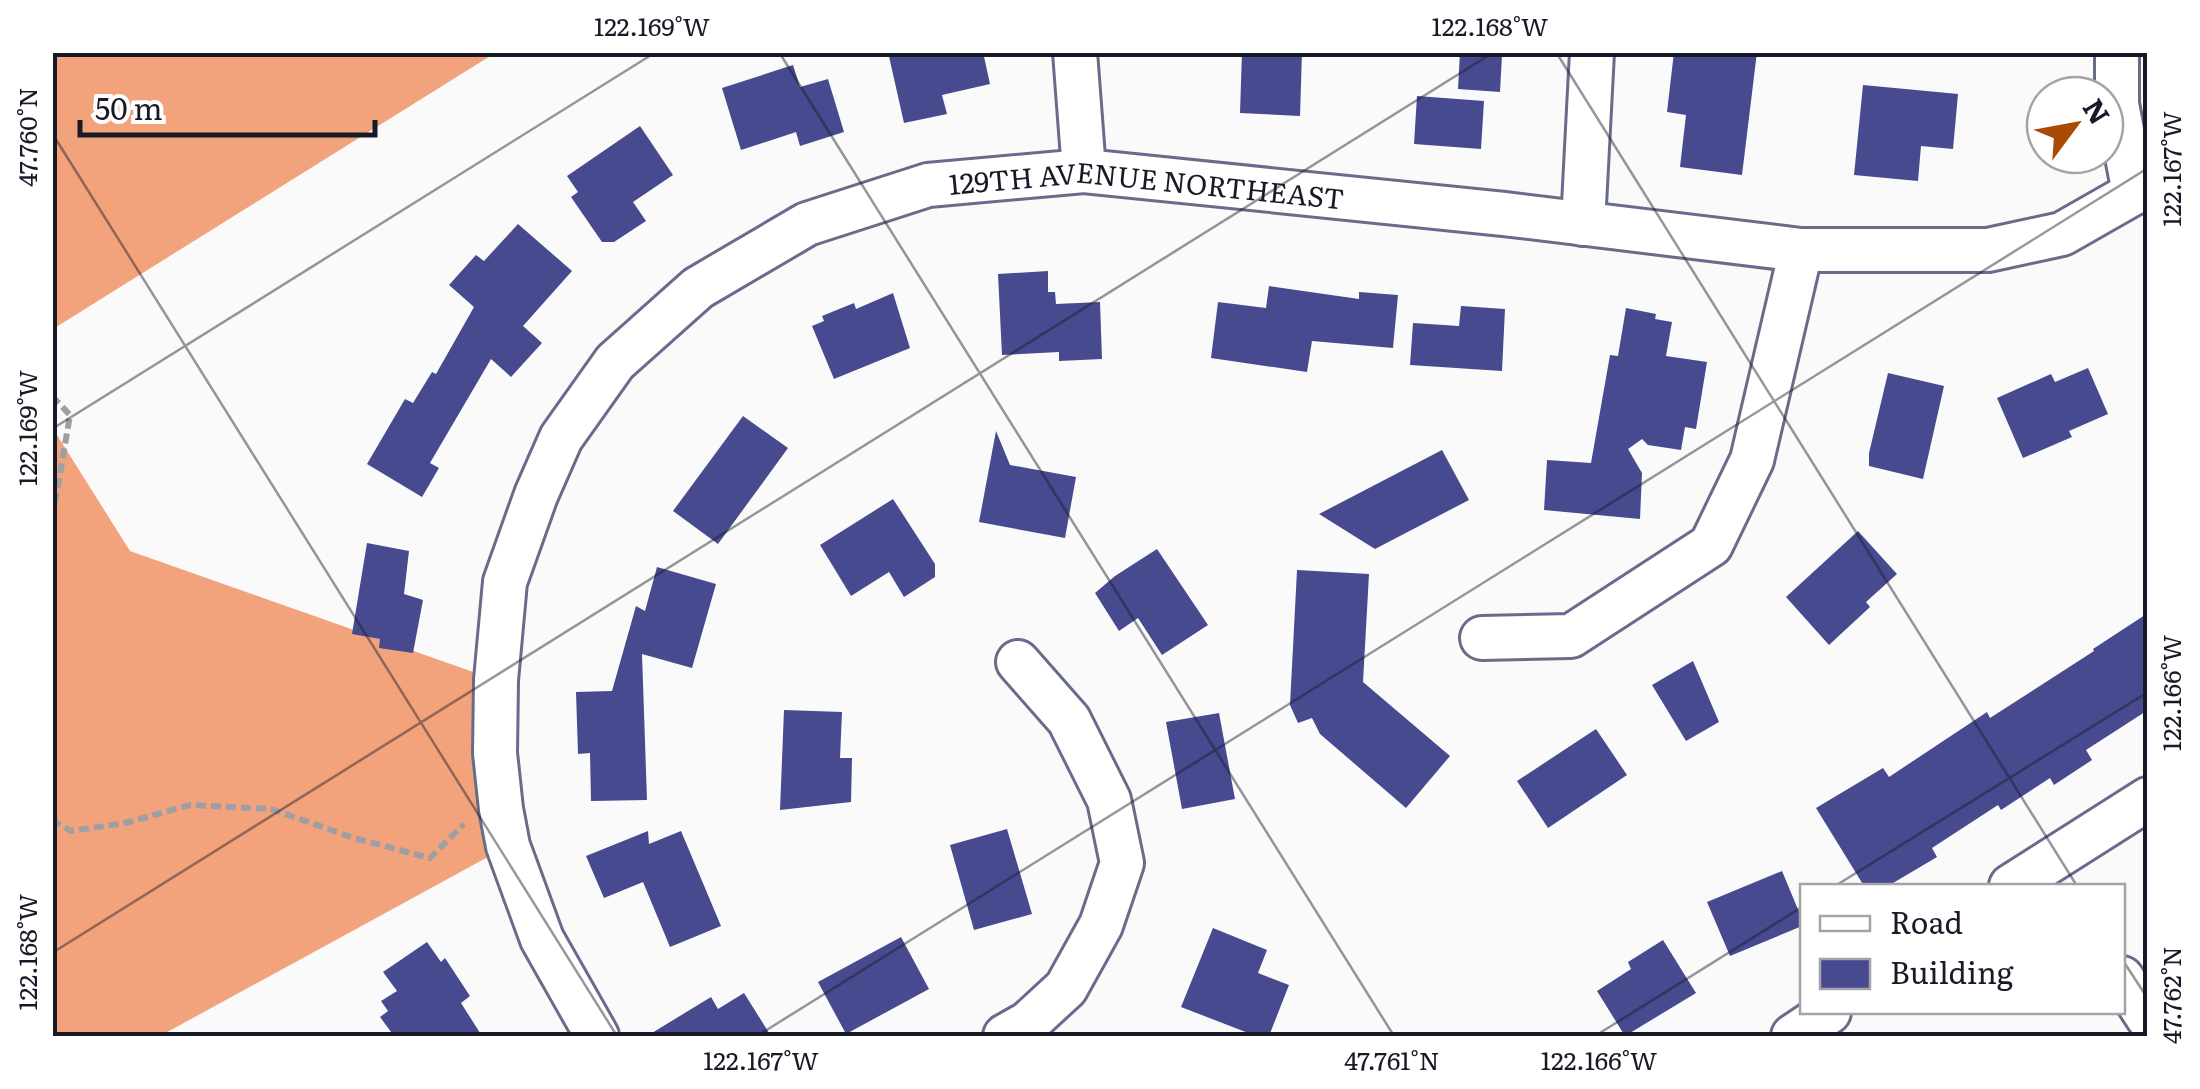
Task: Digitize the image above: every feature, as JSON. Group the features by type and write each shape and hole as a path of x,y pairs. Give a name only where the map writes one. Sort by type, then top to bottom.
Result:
{"street":[{"path":"1075,52 1084,171"},
{"path":"1583,224 1592,52"},
{"name":"129TH AVENUE NORTHEAST","path":"597,1036 542,939 508,846 496,753 496,680 505,582 536,495 562,438 615,362 698,288 807,224 928,185 1084,171 1504,214 1801,250 1988,250 2062,234 2141,189 2117,104 2118,52"},
{"path":"1482,638 1571,636 1711,545 1752,460 1801,250"},
{"path":"1006,1036 1028,1023 1066,988 1101,926 1122,863 1109,800 1069,720 1018,662"},
{"path":"2019,884 2057,874 2148,799"},
{"path":"2125,983 2148,1018"},
{"path":"1793,1036 1826,1014"}],"path":[{"path":"52,396 70,416 52,521"},
{"path":"52,820 71,831 125,823 190,805 272,809 354,838 430,858 463,824 501,809"}],"shaded area":[{"path":"53,52 495,52 495,53 53,329"},
{"path":"52,427 130,551 496,680 508,846 160,1036 53,1036"}],"building":[{"path":"888,52 983,52 990,84 942,95 947,114 904,123"},
{"path":"1242,52 1302,52 1300,116 1240,113"},
{"path":"1460,52 1502,55 1500,92 1458,89"},
{"path":"1674,52 1757,52 1742,175 1680,167 1686,115 1667,112"},
{"path":"793,65 800,87 828,79 844,132 800,146 796,132 741,150 722,88"},
{"path":"1863,85 1958,94 1953,149 1921,146 1918,181 1854,175"},
{"path":"1417,96 1484,101 1481,149 1414,144"},
{"path":"640,126 673,175 633,202 646,221 614,242 602,242 571,197 578,192 567,176"},
{"path":"518,224 572,271 523,326 542,343 511,377 491,359 430,463 439,468 422,497 367,464 405,399 413,403 432,372 436,374 474,307 449,285 476,255 484,261"},
{"path":"1048,271 1048,292 1055,292 1056,304 1100,302 1102,359 1059,361 1059,352 1002,355 998,274"},
{"path":"1269,286 1359,299 1359,292 1398,295 1393,348 1312,341 1307,372 1211,358 1218,302 1266,308"},
{"path":"893,293 910,348 834,379 812,326 824,321 822,316 854,303 856,309"},
{"path":"1461,306 1505,309 1502,371 1410,365 1413,323 1459,326"},
{"path":"1626,308 1672,322 1666,356 1707,362 1696,429 1685,427 1681,450 1648,445 1642,439 1628,449 1642,473 1640,519 1544,510 1547,460 1591,463 1610,355 1618,356"},
{"path":"2088,368 2108,414 2069,431 2072,437 2023,458 1997,398 2051,374 2055,382"},
{"path":"1888,373 1944,386 1923,479 1869,466"},
{"path":"743,416 788,448 718,544 673,511"},
{"path":"996,431 1010,465 1076,477 1065,538 979,522"},
{"path":"1442,450 1469,500 1375,549 1319,514"},
{"path":"893,499 935,564 935,577 904,597 889,572 851,596 820,545"},
{"path":"1858,531 1897,574 1866,602 1870,607 1829,645 1786,597"},
{"path":"367,543 409,551 404,594 423,600 413,653 379,648 380,639 352,634"},
{"path":"1157,549 1208,625 1162,655 1138,618 1119,631 1095,593"},
{"path":"657,567 716,584 692,668 642,654 647,800 591,801 590,753 578,754 576,692 612,691 636,606 645,611"},
{"path":"1297,570 1369,574 1363,682 1450,756 1406,808 1320,734 1312,718 1298,723 1290,705"},
{"path":"2148,613 2148,710 2086,750 2092,760 2054,785 2050,778 2001,810 1998,805 1932,848 1937,857 1891,884 1863,884 1816,808 1883,768 1889,777 1987,712 1990,718"},
{"path":"1693,661 1719,722 1686,741 1652,685"},
{"path":"784,710 842,712 840,758 852,758 851,802 780,810"},
{"path":"1219,713 1235,799 1182,809 1166,722"},
{"path":"1596,729 1627,775 1548,828 1517,781"},
{"path":"1007,829 1032,914 974,930 950,845"},
{"path":"648,831 649,844 681,831 721,926 670,947 643,882 604,898 586,856"},
{"path":"1782,871 1800,914 1800,927 1730,956 1707,902"},
{"path":"1213,928 1267,950 1258,973 1289,985 1269,1036 1256,1036 1181,1007"},
{"path":"901,937 929,989 846,1034 818,982"},
{"path":"1663,940 1696,993 1625,1036 1597,991 1631,969 1628,962"},
{"path":"427,942 441,962 445,958 470,996 461,1003 482,1036 394,1036 380,1017 388,1011 381,1001 397,991 383,972"},
{"path":"744,993 771,1036 647,1036 711,997 718,1009"}]}
